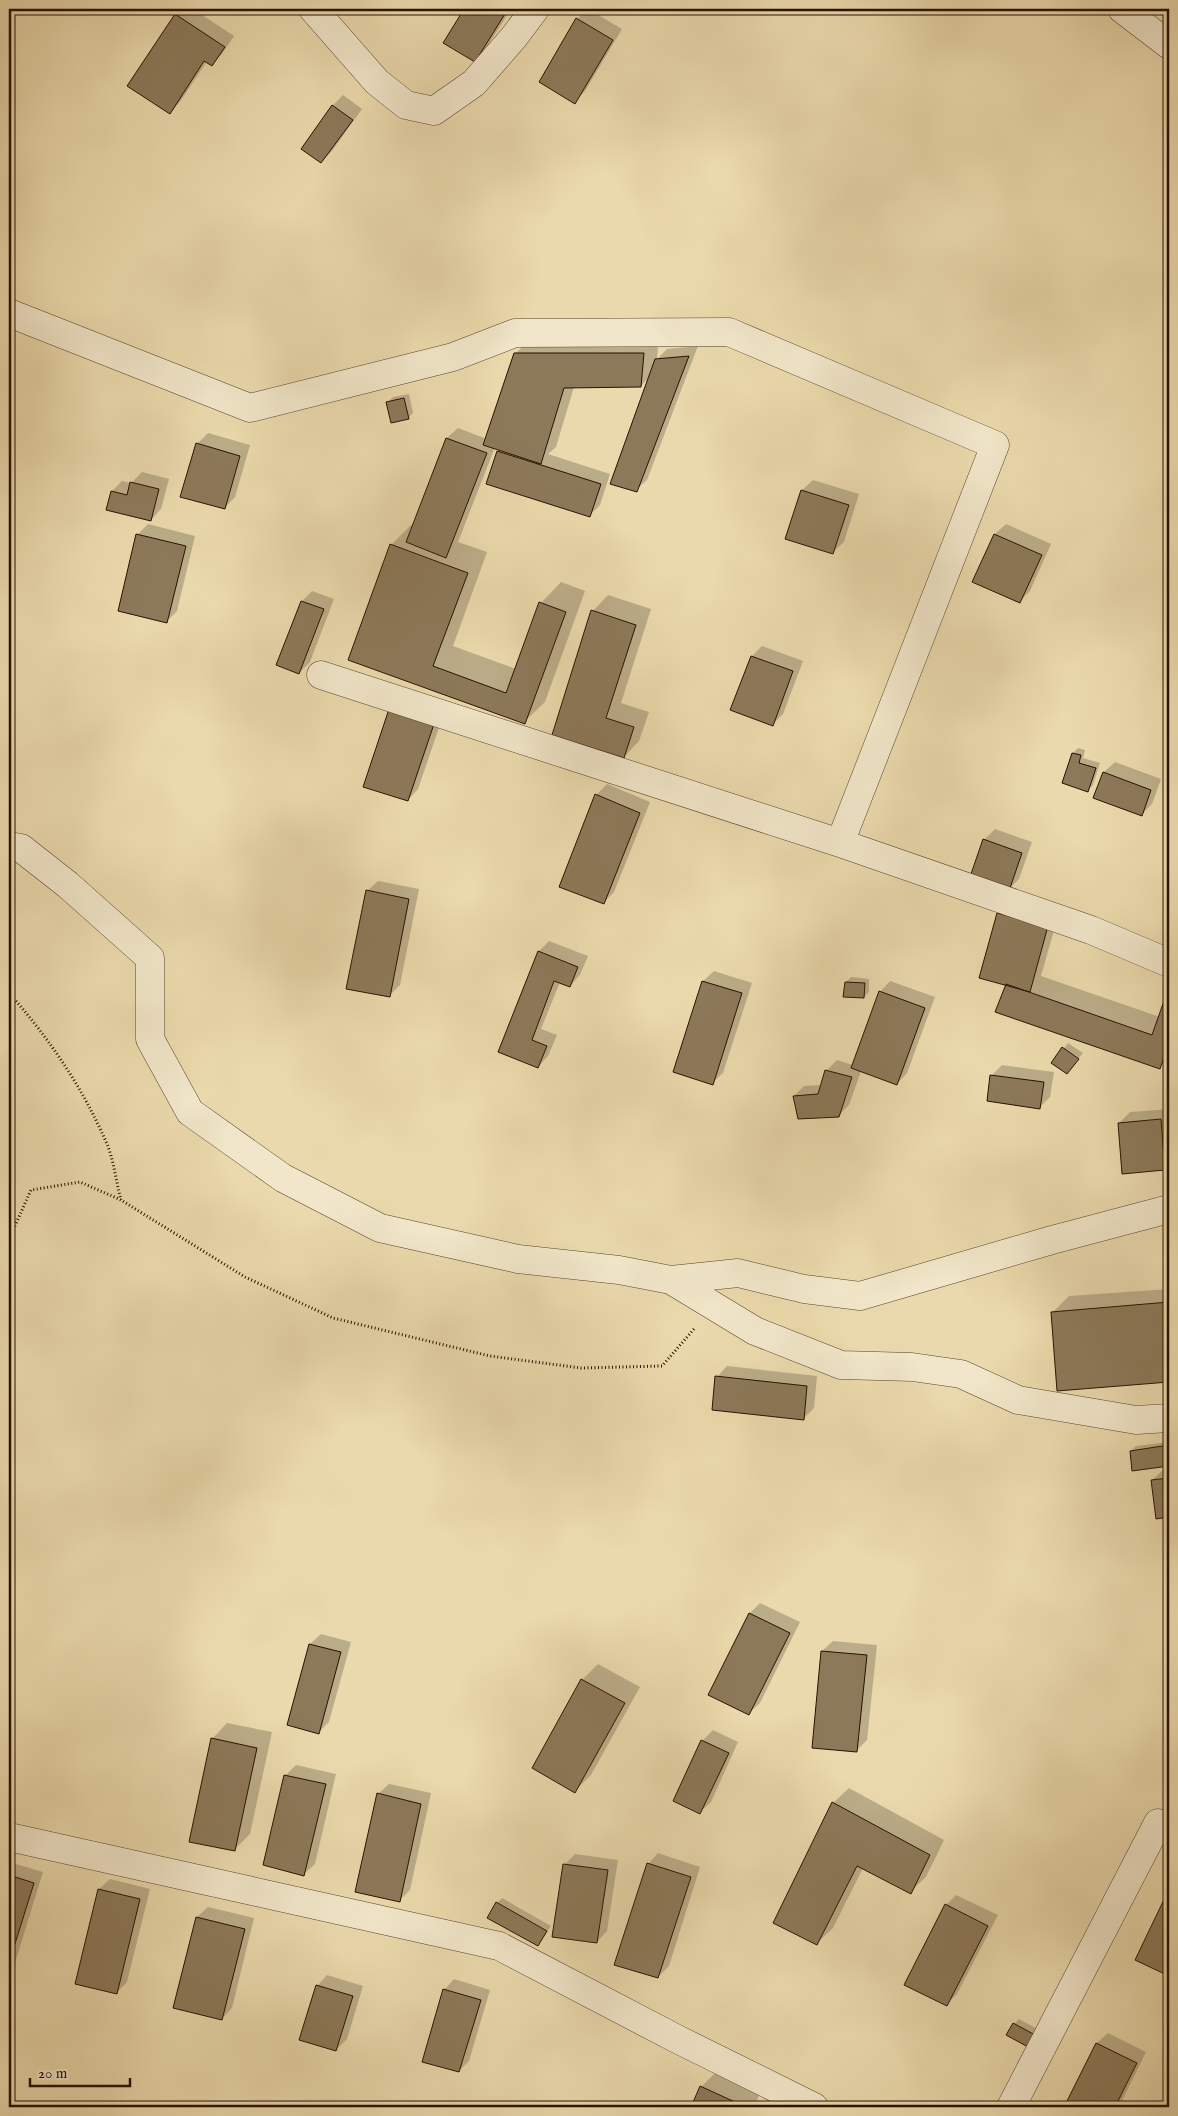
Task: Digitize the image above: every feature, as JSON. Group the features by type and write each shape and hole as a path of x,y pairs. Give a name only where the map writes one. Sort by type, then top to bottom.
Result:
{"street":[{"path":"313,9 377,82 406,104 434,111 474,83 514,37 535,9"},
{"path":"1122,9 1169,45"},
{"path":"9,313 250,408 453,357 515,333 729,332 995,445 840,843"},
{"path":"321,675 840,843 1091,930 1169,963"},
{"path":"9,846 20,848 68,885 150,958 150,1039 190,1112 284,1178 380,1228 518,1259 619,1270 671,1280 738,1273 804,1289 860,1296 1052,1240 1169,1209"},
{"path":"671,1280 755,1331 841,1365 912,1367 962,1374 1018,1400 1136,1420 1169,1418"},
{"path":"1010,2107 1158,1823 1169,1829"},
{"path":"9,1837 499,1946 676,2039 814,2107"}],"path":[{"path":"9,993 32,1019 72,1074 108,1145 121,1200"},
{"path":"9,1239 31,1190 80,1182 121,1200 245,1277 334,1318 490,1356 581,1368 662,1366 714,1306"}],"building":[{"path":"464,9 508,9 475,62 443,43"},
{"path":"175,14 225,47 212,66 204,61 170,114 127,86"},
{"path":"576,18 613,40 575,104 539,82"},
{"path":"332,105 353,120 321,163 301,149"},
{"path":"514,353 644,353 641,387 564,388 541,464 483,445"},
{"path":"689,356 637,492 610,484 655,359"},
{"path":"404,398 409,419 391,423 386,402"},
{"path":"446,438 487,453 446,558 406,542"},
{"path":"196,443 240,456 225,509 180,497"},
{"path":"497,451 601,484 590,517 486,484"},
{"path":"130,482 159,489 151,521 106,510 111,491 127,495"},
{"path":"801,490 849,505 833,554 785,539"},
{"path":"136,534 186,546 167,623 118,611"},
{"path":"994,534 1042,555 1020,603 972,582"},
{"path":"390,544 468,573 433,666 506,693 539,602 566,612 525,724 348,660"},
{"path":"301,601 324,609 299,674 276,665"},
{"path":"591,610 636,625 606,718 634,727 624,758 552,735"},
{"path":"751,656 793,671 773,726 730,710"},
{"path":"389,709 434,724 408,801 363,787"},
{"path":"1072,753 1081,755 1079,763 1096,768 1088,792 1062,783"},
{"path":"1103,772 1151,790 1142,816 1093,798"},
{"path":"595,794 640,813 604,904 559,887"},
{"path":"983,839 1022,853 1009,891 970,877"},
{"path":"366,890 409,899 390,997 346,989"},
{"path":"997,913 1048,926 1030,992 979,978"},
{"path":"538,951 578,967 570,987 554,981 532,1040 547,1046 538,1068 498,1052"},
{"path":"702,981 742,993 713,1085 673,1072"},
{"path":"845,982 865,983 864,998 843,997"},
{"path":"1006,984 1152,1035 1165,998 1169,1000 1169,1042 1160,1069 995,1012"},
{"path":"879,991 925,1008 897,1085 851,1068"},
{"path":"1062,1047 1079,1059 1067,1074 1051,1063"},
{"path":"825,1070 852,1077 839,1117 798,1119 793,1096 818,1094"},
{"path":"990,1075 1044,1082 1040,1109 987,1101"},
{"path":"1161,1119 1165,1170 1122,1174 1118,1123"},
{"path":"1169,1302 1169,1382 1057,1391 1051,1312"},
{"path":"715,1376 807,1386 804,1420 712,1410"},
{"path":"1169,1445 1169,1466 1132,1471 1130,1451"},
{"path":"1169,1478 1169,1517 1156,1519 1151,1480"},
{"path":"749,1613 790,1633 749,1715 708,1695"},
{"path":"309,1644 341,1652 319,1734 287,1725"},
{"path":"821,1651 867,1655 857,1752 812,1748"},
{"path":"581,1679 625,1703 575,1793 532,1768"},
{"path":"211,1738 257,1748 235,1851 189,1842"},
{"path":"701,1740 729,1753 700,1814 673,1801"},
{"path":"284,1775 326,1784 304,1876 263,1865"},
{"path":"377,1793 421,1804 400,1902 355,1892"},
{"path":"832,1802 930,1855 911,1894 857,1866 817,1945 773,1923"},
{"path":"647,1863 691,1877 658,1978 614,1965"},
{"path":"563,1864 608,1870 597,1943 552,1937"},
{"path":"9,1875 34,1883 9,1963"},
{"path":"98,1889 140,1899 117,1994 75,1984"},
{"path":"1169,1889 1169,1976 1135,1960"},
{"path":"496,1902 547,1931 538,1946 487,1918"},
{"path":"945,1904 988,1926 947,2006 904,1985"},
{"path":"196,1917 245,1929 222,2020 173,2008"},
{"path":"316,1985 353,1996 336,2051 299,2040"},
{"path":"443,1989 481,2000 459,2072 422,2062"},
{"path":"1013,2023 1037,2036 1030,2048 1006,2035"},
{"path":"1096,2043 1137,2063 1115,2107 1064,2107"},
{"path":"700,2086 746,2107 691,2107"}]}
